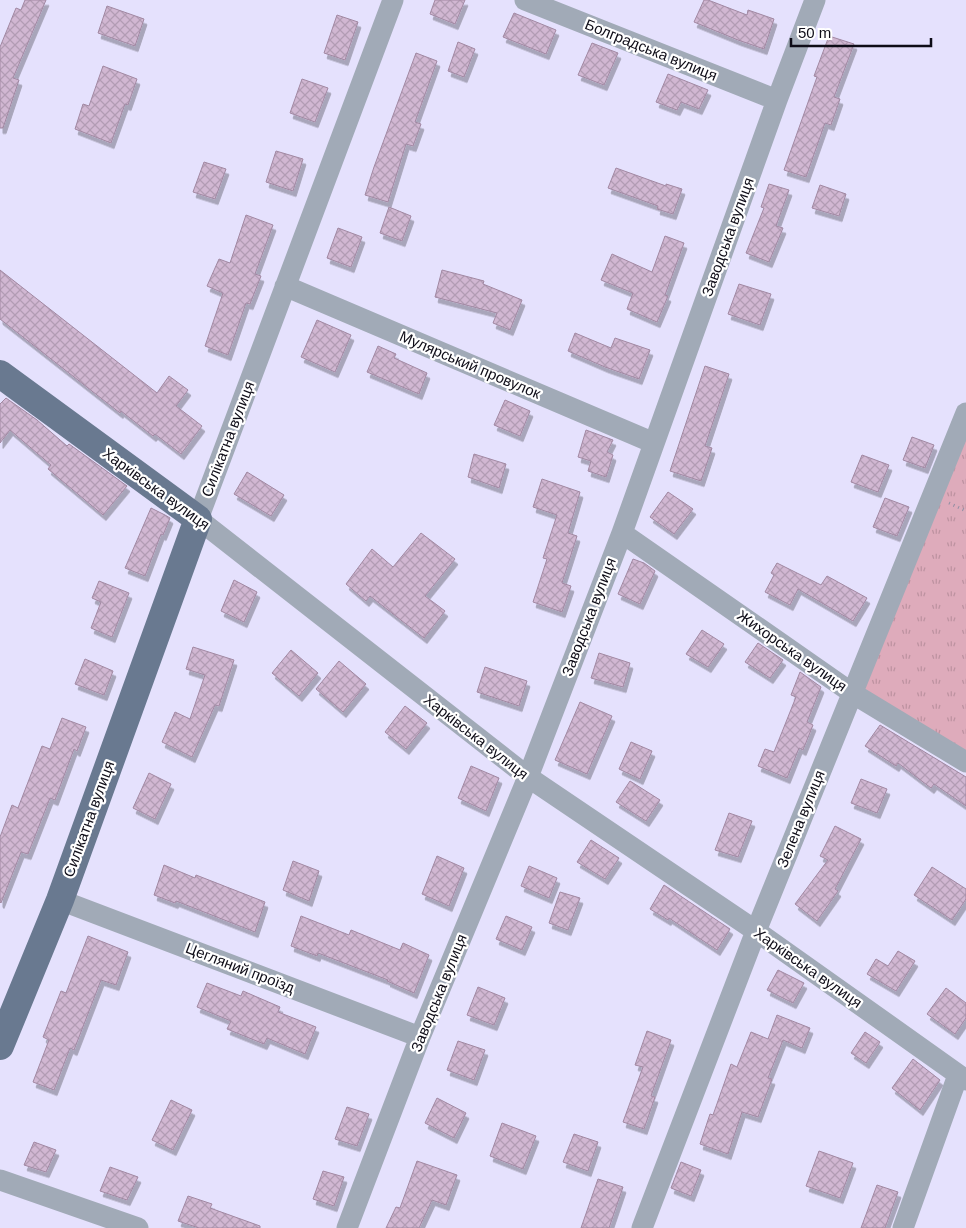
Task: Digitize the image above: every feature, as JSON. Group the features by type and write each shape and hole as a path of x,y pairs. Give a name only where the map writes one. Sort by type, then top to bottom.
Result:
{"main road":[{"name":"Харківська вулиця","path":"0,374 198,519"},
{"name":"Силікатна вулиця","path":"0,1046 60,900 198,519"}],"street":[{"name":"Силікатна вулиця","path":"198,519 393,0"},
{"name":"Болградська вулиця","path":"525,0 777,100"},
{"name":"Заводська вулиця","path":"348,1228 420,1037 528,777 622,533 777,100 815,0"},
{"name":"Мулярський провулок","path":"286,286 654,443"},
{"name":"Зелена вулиця","path":"642,1228 756,931 966,413"},
{"name":"Харківська вулиця","path":"198,519 528,777 756,931 962,1078"},
{"name":"Жихорська вулиця","path":"622,533 852,693 966,762"},
{"name":"Цегляний проїзд","path":"60,900 420,1037"},
{"path":"903,1228 962,1078"},
{"path":"0,1180 138,1228"}],"green space":[{"path":"966,413 966,762 852,693"}],"building":[{"path":"25,0 46,0 13,78 19,80 3,128 0,128 0,47 16,8 21,10"},
{"path":"435,0 465,0 455,24 430,14"},
{"path":"704,0 747,15 748,10 774,19 764,49 694,22"},
{"path":"107,6 144,19 135,46 98,33"},
{"path":"514,13 556,30 546,54 503,37"},
{"path":"337,15 358,22 345,60 324,53"},
{"path":"829,36 854,44 834,97 840,99 831,125 825,123 806,177 784,170 817,77 814,76"},
{"path":"458,42 475,49 464,77 448,71"},
{"path":"592,43 618,53 604,85 578,75"},
{"path":"416,53 437,61 415,122 421,124 413,146 406,144 388,202 365,195"},
{"path":"103,66 137,79 128,105 125,104 111,143 75,129 83,104 89,106"},
{"path":"668,74 708,90 699,109 681,102 677,110 656,102"},
{"path":"302,79 328,88 315,122 290,113"},
{"path":"276,151 303,159 293,191 266,182"},
{"path":"204,162 226,169 215,199 193,192"},
{"path":"616,168 666,186 666,184 682,189 673,214 657,209 658,206 608,188"},
{"path":"769,184 789,190 776,226 783,228 769,262 746,253 764,208 761,207"},
{"path":"820,185 846,194 839,216 812,208"},
{"path":"389,207 411,216 402,241 380,233"},
{"path":"246,215 273,225 255,274 261,276 250,304 246,303 228,355 205,346 223,293 207,286 219,259 230,263"},
{"path":"338,228 362,237 351,267 327,258"},
{"path":"665,236 684,243 665,295 668,296 657,322 627,309 633,293 601,280 612,254 652,272"},
{"path":"0,270 157,393 169,376 188,390 176,406 202,426 181,454 155,434 153,436 121,411 120,413 0,319"},
{"path":"442,270 484,281 483,284 522,300 510,330 493,323 497,313 435,297"},
{"path":"739,284 771,294 760,325 728,314"},
{"path":"317,320 351,335 335,372 301,357"},
{"path":"575,333 611,348 615,338 650,350 639,379 568,351"},
{"path":"378,346 396,354 394,358 427,373 419,394 367,372"},
{"path":"705,366 729,374 705,446 712,448 701,481 670,471"},
{"path":"6,398 37,420 67,446 69,444 127,486 103,515 48,469 51,465 10,430 0,443 0,404"},
{"path":"505,400 530,411 520,436 494,425"},
{"path":"586,430 613,440 607,452 613,455 606,477 588,471 591,461 578,457"},
{"path":"912,437 934,445 925,468 903,460"},
{"path":"474,454 506,464 499,488 468,477"},
{"path":"862,455 889,465 878,492 851,482"},
{"path":"247,472 284,495 271,516 234,494"},
{"path":"542,479 580,492 568,533 577,536 562,583 571,586 562,612 533,602 547,559 543,558 557,515 533,507"},
{"path":"668,492 693,509 674,534 650,517"},
{"path":"885,498 909,507 897,536 873,527"},
{"path":"151,508 170,518 163,535 161,534 145,576 125,568"},
{"path":"421,533 455,559 425,596 445,611 424,638 370,596 366,601 346,584 372,549 393,567"},
{"path":"633,559 644,563 655,571 640,604 618,594"},
{"path":"777,563 821,585 827,576 867,598 853,621 798,589 790,605 765,592 774,575 771,573"},
{"path":"234,580 257,592 244,622 221,611"},
{"path":"99,581 129,593 112,637 91,628 101,602 92,598"},
{"path":"702,630 724,644 708,667 686,654"},
{"path":"758,643 783,660 770,678 745,662"},
{"path":"193,647 234,660 219,706 215,705 192,757 162,742 175,712 190,719 205,675 186,669"},
{"path":"291,650 318,673 299,696 272,673"},
{"path":"599,653 630,663 623,687 591,678"},
{"path":"85,659 113,671 104,695 75,684"},
{"path":"339,661 366,684 343,712 316,689"},
{"path":"485,667 527,681 519,706 477,692"},
{"path":"800,672 821,687 807,722 813,725 803,750 799,748 787,778 758,766 765,749 774,752 796,697 791,695"},
{"path":"580,702 612,716 587,774 555,760"},
{"path":"405,706 427,723 406,749 385,732"},
{"path":"62,718 86,727 77,751 74,749 55,800 50,798 28,854 21,852 1,903 0,837 12,805 18,808 42,746 50,749"},
{"path":"880,725 966,777 966,806 934,784 931,788 898,763 896,766 865,746"},
{"path":"631,742 652,751 640,779 619,769"},
{"path":"471,766 499,778 486,811 458,798"},
{"path":"149,773 171,784 155,819 133,808"},
{"path":"861,779 887,789 877,813 851,803"},
{"path":"630,781 660,800 646,821 616,802"},
{"path":"729,813 752,821 738,857 715,850"},
{"path":"835,826 861,839 835,889 838,891 817,921 795,904 828,860 820,856"},
{"path":"591,840 619,858 605,879 577,862"},
{"path":"437,856 464,868 449,906 422,894"},
{"path":"293,861 319,871 309,901 283,890"},
{"path":"164,865 195,878 196,875 265,902 255,932 176,901 175,903 154,895"},
{"path":"529,866 557,878 549,898 521,886"},
{"path":"932,867 966,889 966,899 952,920 914,895"},
{"path":"664,885 730,929 717,950 669,918 668,920 650,909"},
{"path":"560,892 580,898 568,930 549,923"},
{"path":"301,916 349,935 351,930 400,950 403,943 429,955 414,993 388,980 318,953 317,956 291,946"},
{"path":"506,916 532,927 522,950 496,939"},
{"path":"88,936 128,952 116,985 101,980 74,1050 70,1048 54,1090 33,1082 49,1040 43,1037 61,991 66,993"},
{"path":"898,951 915,961 896,991 867,974 876,959 888,966"},
{"path":"778,970 804,983 793,1003 767,990"},
{"path":"207,983 241,996 243,991 280,1007 278,1012 316,1027 305,1054 267,1038 264,1044 227,1029 231,1021 197,1007"},
{"path":"478,987 505,998 494,1025 467,1015"},
{"path":"946,988 966,1003 966,1018 955,1034 927,1014"},
{"path":"777,1015 810,1028 802,1048 783,1040 768,1078 772,1079 758,1117 742,1112 728,1154 700,1144 710,1114 713,1115 731,1064 737,1067 751,1032 768,1039"},
{"path":"647,1031 671,1040 651,1096 655,1097 644,1129 623,1122 643,1067 635,1065"},
{"path":"865,1032 880,1042 866,1063 851,1053"},
{"path":"458,1041 485,1050 474,1080 447,1070"},
{"path":"913,1059 940,1080 920,1110 892,1088"},
{"path":"437,1098 466,1113 454,1138 425,1123"},
{"path":"171,1100 192,1110 173,1150 152,1140"},
{"path":"347,1107 369,1114 357,1146 335,1139"},
{"path":"502,1123 536,1136 523,1169 490,1156"},
{"path":"574,1134 598,1142 588,1171 563,1162"},
{"path":"34,1142 56,1150 46,1172 24,1165"},
{"path":"819,1151 853,1163 840,1198 806,1186"},
{"path":"417,1161 457,1175 446,1205 432,1200 419,1228 386,1228 396,1207 400,1208"},
{"path":"681,1162 701,1170 691,1196 671,1188"},
{"path":"110,1167 138,1177 127,1200 100,1191"},
{"path":"323,1171 344,1177 334,1206 313,1199"},
{"path":"598,1179 623,1187 609,1228 581,1228"},
{"path":"877,1185 898,1192 885,1228 861,1228"},
{"path":"188,1196 212,1204 210,1208 260,1226 260,1228 199,1228 178,1221"}]}
